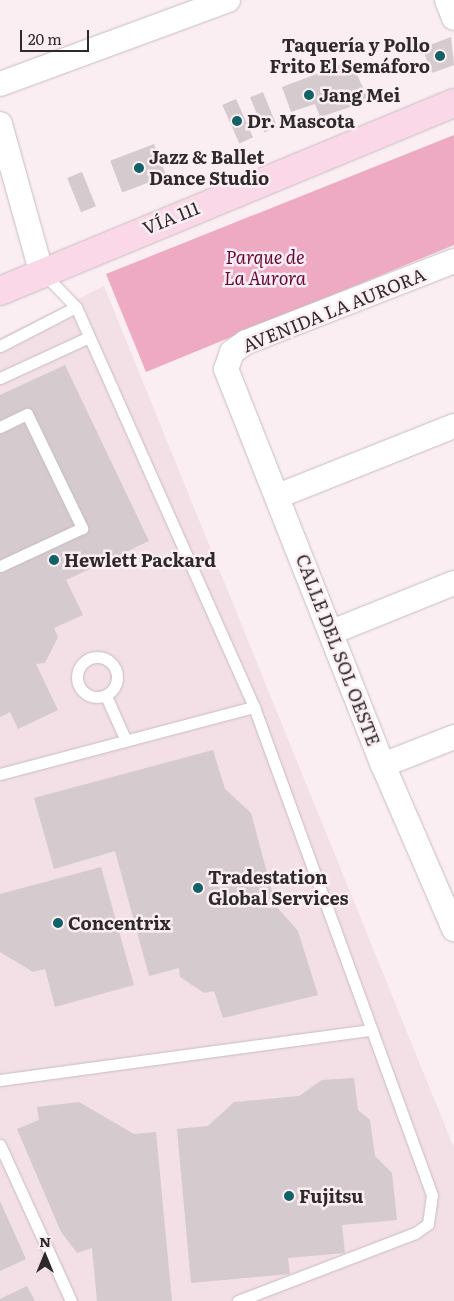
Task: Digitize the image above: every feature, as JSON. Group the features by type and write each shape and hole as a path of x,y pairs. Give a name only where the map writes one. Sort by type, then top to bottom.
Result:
{"main road":[{"name":"VÍA 111","path":"0,291 41,271 454,103"}],"street":[{"path":"0,84 228,0"},
{"path":"447,0 454,18"},
{"path":"0,124 41,271"},
{"name":"AVENIDA LA AURORA","path":"226,369 232,352 246,342 454,261"},
{"name":"CALLE DEL SOL OESTE","path":"226,369 332,632 383,765 448,900 454,929"},
{"path":"278,496 454,426"},
{"path":"332,632 454,583"},
{"path":"383,765 454,736"}],"lane":[{"path":"41,271 76,307 254,706 432,1195 428,1224 415,1234 238,1301"},
{"path":"0,346 76,307"},
{"path":"0,378 89,337"},
{"path":"0,427 27,414 82,528 0,566"},
{"path":"106,696 126,741"},
{"path":"0,774 254,706"},
{"path":"0,1080 371,1030"},
{"path":"0,1144 71,1301"}],"shaded area":[{"path":"104,286 454,1148 454,1301 0,1301 0,338"}],"green space":[{"name":"Parque de La Aurora","path":"454,135 454,245 146,372 106,274"}],"building":[{"name":"Taquería y Pollo Frito El Semáforo","path":"451,37 454,65 432,73 422,48"},
{"path":"351,61 369,101 320,117 315,104 291,112 282,87"},
{"path":"263,92 277,127 264,132 250,97"},
{"name":"Dr. Mascota","path":"236,99 253,137 239,143 222,105"},
{"path":"154,144 166,176 122,193 110,161"},
{"path":"82,172 96,206 81,212 67,178"},
{"name":"Hewlett Packard","path":"65,365 149,541 66,580 83,615 54,628 58,637 45,663 36,664 58,710 18,729 10,712 0,717 0,395"},
{"name":"Tradestation Global Services","path":"213,750 225,789 251,813 276,906 298,931 318,995 223,1018 214,991 204,993 180,977 179,968 149,976 115,851 54,869 34,798"},
{"name":"Concentrix","path":"101,867 134,985 55,1007 45,969 33,972 0,952 0,894"},
{"name":"Fujitsu","path":"354,1078 358,1110 370,1120 375,1156 392,1173 397,1220 342,1225 345,1253 288,1258 290,1274 191,1283 177,1129 208,1126 234,1102 299,1096 322,1080"},
{"path":"79,1102 134,1134 156,1132 172,1301 97,1301 92,1248 77,1253 61,1232 17,1129 39,1120 37,1107"},
{"path":"0,1201 26,1259 0,1271"},
{"path":"27,1286 35,1301 0,1301 0,1299"}],"place":[{"name":"Taquería y Pollo Frito El Semáforo","path":"440,56"},
{"name":"Jang Mei","path":"309,95"},
{"name":"Dr. Mascota","path":"237,121"},
{"name":"Jazz & Ballet Dance Studio","path":"139,168"},
{"name":"Hewlett Packard","path":"54,560"},
{"name":"Tradestation Global Services","path":"198,888"},
{"name":"Concentrix","path":"58,923"},
{"name":"Fujitsu","path":"289,1196"}]}
